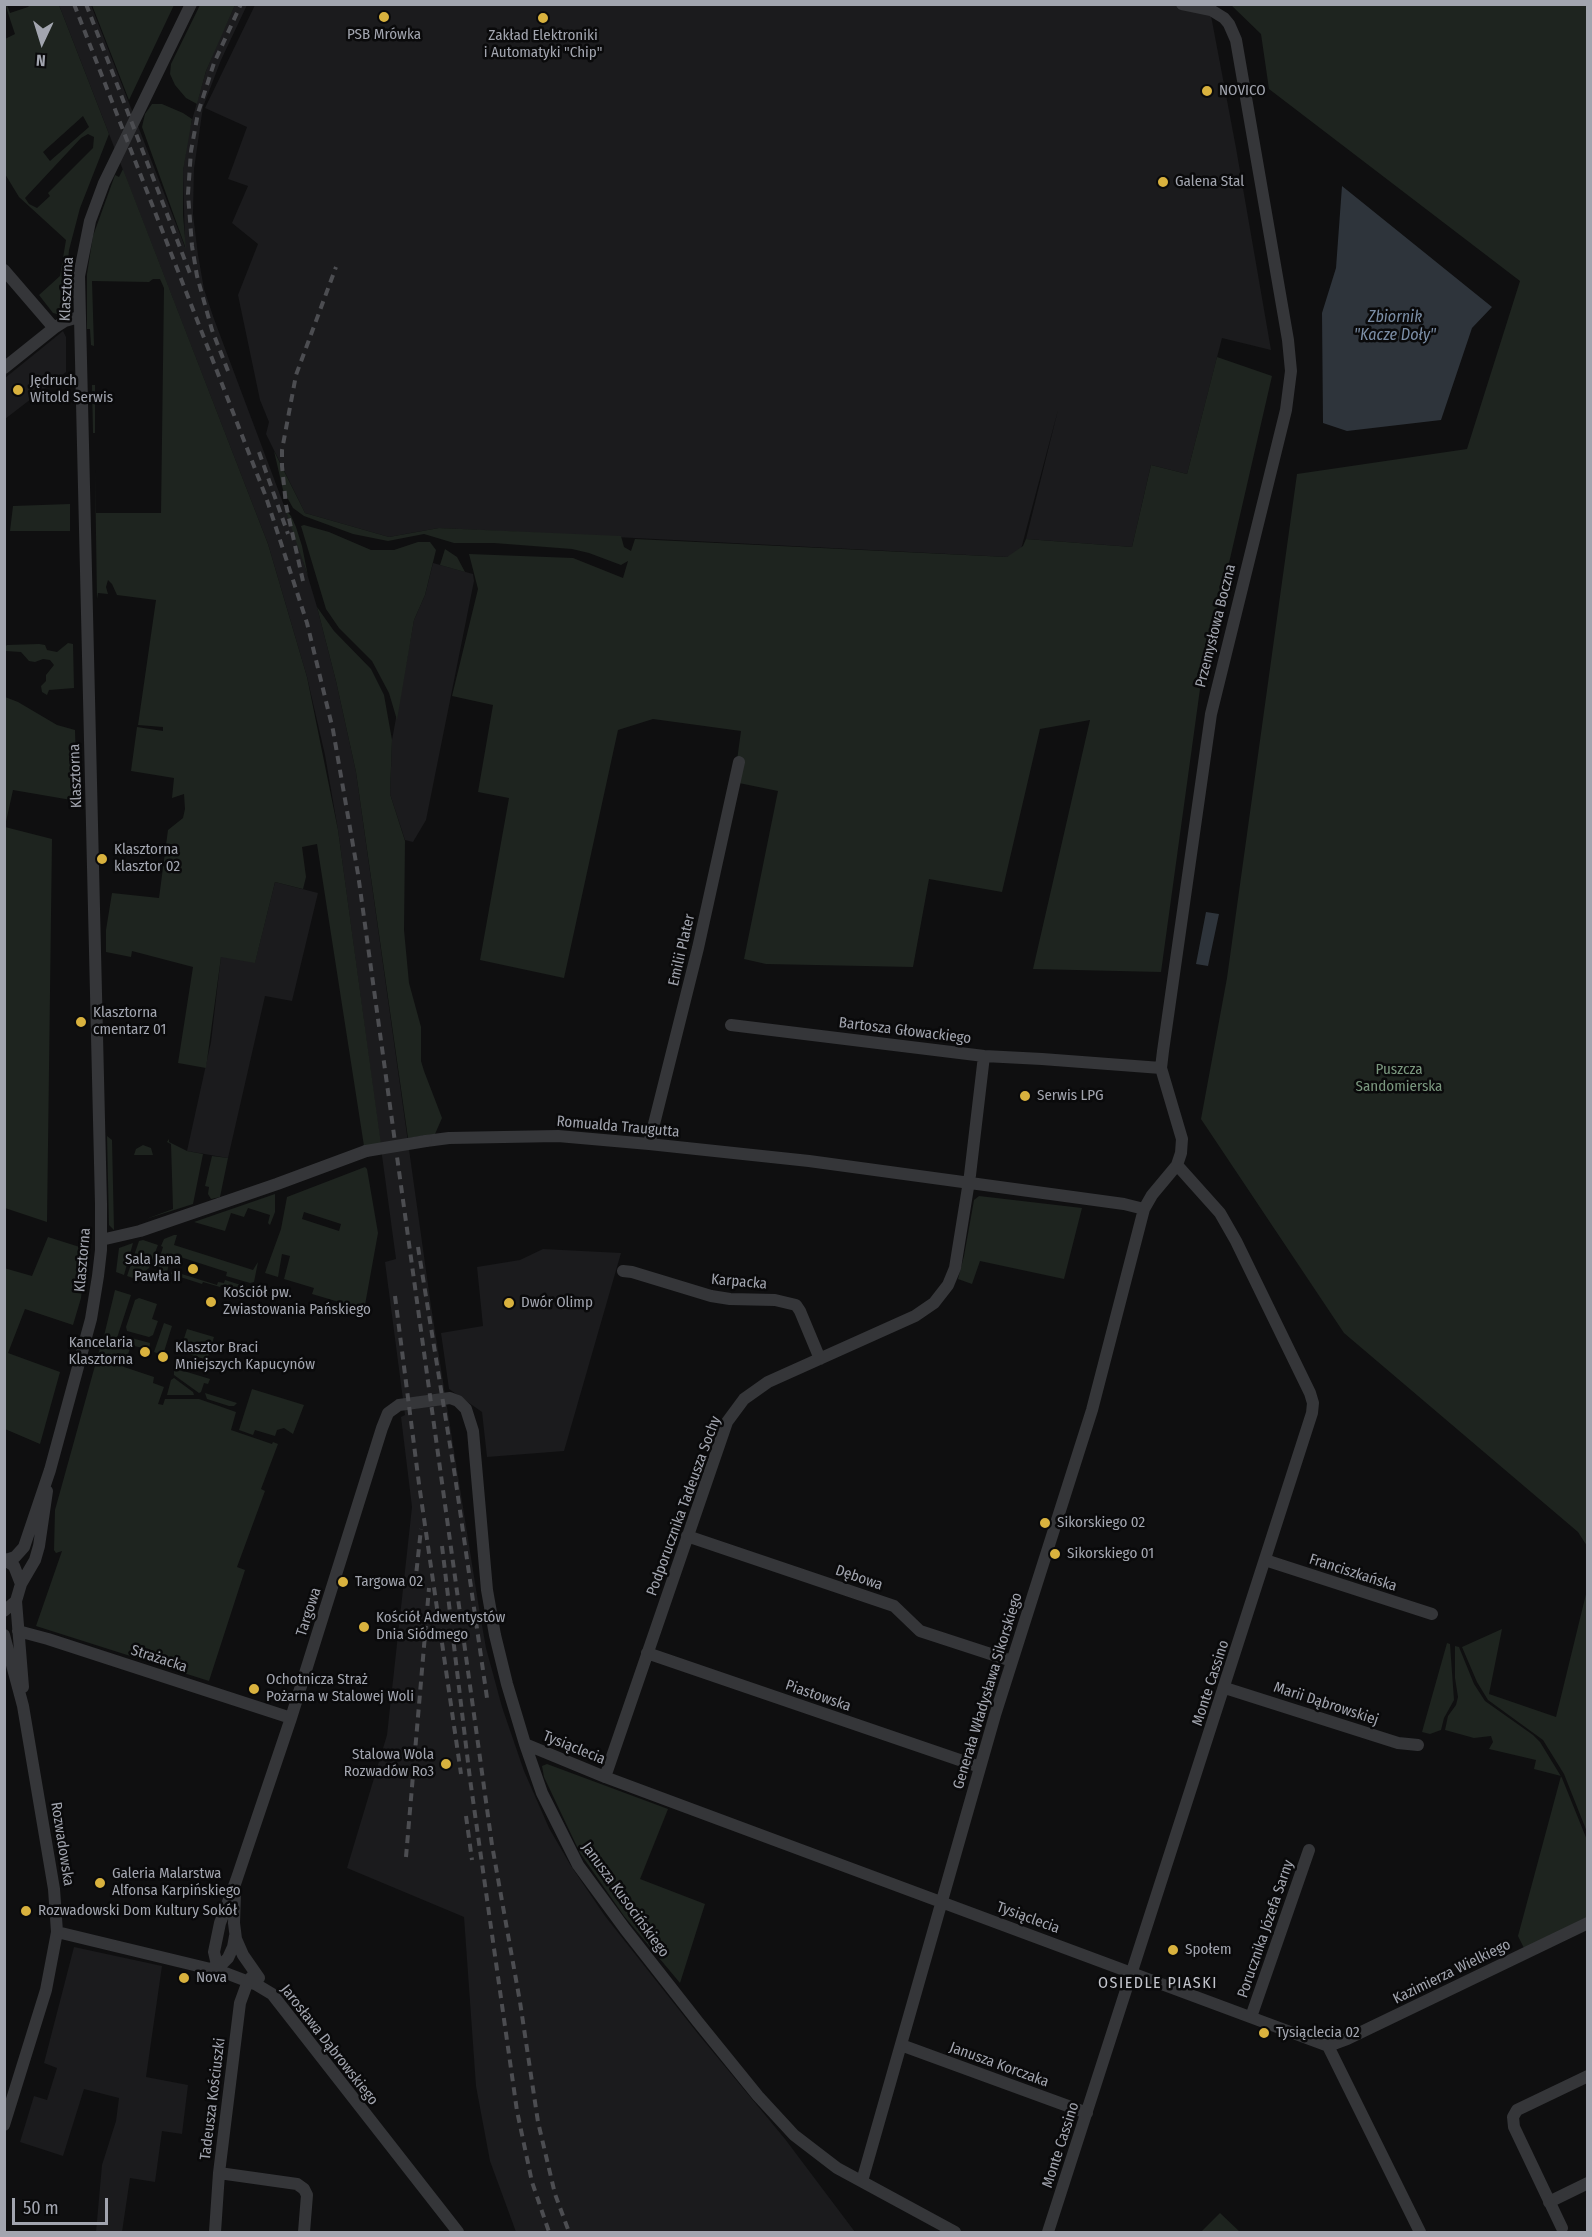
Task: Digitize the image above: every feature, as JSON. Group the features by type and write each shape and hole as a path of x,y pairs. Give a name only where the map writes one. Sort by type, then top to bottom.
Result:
{"street":[{"name":"Klasztorna","path":"5,1560 15,1557 24,1547 50,1470 90,1319 98,1276 101,1240 79,276 90,221 114,160 191,4"},
{"name":"Przemysłowa Boczna","path":"1178,1165 1182,1139 1161,1068 1211,714 1286,410 1291,371 1288,340 1236,40 1224,18 1211,10 1182,4"},
{"path":"4,270 54,328"},
{"path":"4,368 54,328 65,321 80,318"},
{"name":"Emilii Plater","path":"649,1144 698,948 739,762"},
{"name":"Bartosza Głowackiego","path":"731,1025 984,1056 968,1183"},
{"path":"984,1056 1161,1068"},
{"name":"Romualda Traugutta","path":"101,1240 144,1230 366,1151 449,1138 558,1136 649,1144 809,1161 1124,1204 1144,1209"},
{"path":"1144,1209 1152,1195 1178,1165"},
{"name":"Monte Cassino","path":"1048,2232 1312,1413 1313,1403 1236,1241 1220,1214 1178,1165"},
{"name":"Podporucznika Tadeusza Sochy","path":"605,1777 727,1422 744,1399 768,1382 915,1316 934,1303 948,1285 955,1268 968,1183"},
{"name":"Generała Władysława Sikorskiego","path":"862,2181 980,1767 1092,1410 1144,1209"},
{"name":"Karpacka","path":"623,1271 711,1296 730,1299 776,1300 796,1305 820,1359"},
{"name":"Targowa","path":"217,1969 214,1952 217,1936 291,1718 388,1413 399,1405 450,1398"},
{"name":"Janusza Kusocińskiego","path":"450,1398 458,1401 466,1409 473,1431 482,1542 491,1614 507,1684 542,1793 573,1856 625,1929 776,2117 811,2150 837,2168 955,2232"},
{"name":"Klasztorna","path":"16,1601 21,1584 35,1560 39,1546 50,1470"},
{"name":"Dębowa","path":"687,1536 894,1605 920,1631 1012,1661"},
{"path":"5,1560 14,1566 21,1584"},
{"name":"Franciszkańska","path":"1265,1560 1432,1614"},
{"path":"4,1611 16,1601"},
{"name":"Rozwadowska","path":"16,1601 23,1707"},
{"name":"Strażacka","path":"18,1631 291,1718"},
{"name":"Rozwadowska","path":"4,1635 23,1707 54,1889 57,1932 46,1990 4,2125"},
{"name":"Piastowska","path":"647,1653 980,1767"},
{"name":"Marii Dąbrowskiej","path":"1225,1688 1398,1743 1418,1745"},
{"name":"Tysiąclecia","path":"525,1744 605,1777 1328,2046"},
{"name":"Porucznika Józefa Sarny","path":"1251,2017 1309,1850"},
{"name":"Targowa","path":"236,1881 235,1932 240,1950 251,1977 272,1994"},
{"name":"Kazimierza Wielkiego","path":"1328,2046 1586,1927"},
{"path":"57,1932 251,1977"},
{"path":"217,1969 232,1951 235,1932"},
{"name":"Tadeusza Kościuszki","path":"215,2232 219,2173 240,2002 251,1977"},
{"name":"Jarosława Dąbrowskiego","path":"272,1994 458,2232"},
{"name":"Janusza Korczaka","path":"901,2045 1087,2113"},
{"path":"1328,2046 1420,2232"},
{"path":"1562,2228 1514,2127 1513,2117 1517,2110 1587,2076"},
{"path":"219,2173 297,2184 304,2189 307,2195 304,2232"},
{"path":"1549,2202 1587,2183"}],"shaded area":[{"path":"59,5 91,5 185,247 183,171 188,134 206,71 218,41 235,5 247,5 221,60 203,107 194,169 193,214 198,255 204,289 214,319 297,540 336,681 356,772 431,1306 486,1648 502,1707 524,1771 549,1828 571,1866 605,1916 785,2139 855,2232 516,2232 490,2161 476,2086 464,1917 347,1868 387,1735 412,1507 401,1417 405,1415 385,1262 396,1259 338,830 325,755 307,677 268,544"},
{"path":"255,5 1209,5 1271,350 1222,338 1187,474 1151,465 1132,547 1026,539 1058,410 1020,553 1007,557 439,528 389,537 305,513 266,434 269,422 260,400 238,295 258,244 232,223 248,186 228,179 247,127 205,108"},
{"path":"63,331 66,337 66,372 5,419 5,378"},
{"path":"433,563 473,574 474,581 426,820 413,842 405,840 390,794 392,740 414,620 425,595"},
{"path":"275,882 318,893 292,1001 265,996 228,1158 187,1151 211,1042 221,956 255,962"},
{"path":"543,1249 621,1253 564,1451 487,1457 482,1412 449,1389 441,1333 483,1326 477,1267 520,1260"},
{"path":"74,1947 162,1966 146,2077 188,2085 182,2134 162,2131 155,2182 130,2178 122,2232 96,2232 102,2165 116,2121 119,2098 84,2089 63,2156 20,2142 34,2096 47,2100 57,2068 44,2063"}],"green space":[{"path":"5,4 10,13 30,5 59,5 109,134 80,208 69,250 64,304 62,311 57,314 53,313 39,295 60,276 66,240 19,197 5,174 5,39 15,34","holes":["83,116 89,127 50,161 43,152","88,134 94,137 93,148 48,193 50,196 37,208 29,204 25,198 81,138"]},
{"path":"92,5 174,5 129,100"},
{"path":"200,5 235,5 206,71 197,104 186,98 175,85 170,74 171,64"},
{"name":"Puszcza Sandomierska","path":"1231,5 1587,5 1587,1546 1578,1532 1344,1333 1201,1119 1227,978 1297,474 1467,449 1520,281 1269,89 1261,34"},
{"path":"152,104 162,104 192,119 183,171 186,249 142,127 145,114"},
{"path":"123,169 268,544 307,677 338,830 381,1144 364,1146 317,844 302,847 306,877 303,889 275,882 255,963 221,957 206,1068 178,1063 193,967 132,951 131,957 106,952 106,930 112,893 159,898 168,830 183,818 185,809 184,794 172,798 174,778 131,771 137,727 163,731 163,727 138,725 156,600 117,595 108,580 106,587 108,594 98,593 97,599 95,469 96,513 161,513 164,288 160,279 153,279 149,282 92,281 94,346 91,345 90,329 87,329 87,274 93,236 115,175 119,177"},
{"path":"1217,357 1272,376 1204,660 1161,972 1033,969 1090,720 1040,729 1002,892 929,879 913,967 766,964 744,959 778,791 734,782 741,731 653,719 618,730 564,978 480,960 509,798 478,792 493,705 452,696 478,589 469,554 573,558 623,578 628,561 621,565 572,549 494,543 454,543 424,534 388,541 353,534 304,516 293,508 283,490 274,451 305,513 389,537 439,528 621,536 624,547 631,551 635,539 1007,557 1023,546 1026,539 1132,547 1151,465 1187,474"},
{"path":"92,385 95,385 95,433 93,433"},
{"path":"70,504 70,531 10,531 13,506"},
{"path":"285,509 296,527 308,576"},
{"path":"301,526 329,532 371,550 394,550 418,542 430,542 436,550 425,595 414,620 397,720 389,693 372,661 339,628 326,609"},
{"path":"445,549 457,557 465,572 440,565"},
{"path":"317,607 334,631 371,669 384,695 392,740 390,794 405,841 404,930 409,983 421,1027 421,1061 442,1118 435,1134 408,1138 356,772"},
{"path":"68,643 73,644 74,688 49,690 47,695 42,692 41,686 54,665 50,660 29,661 21,652 5,651 7,645 39,644 45,645 47,650 57,652"},
{"path":"5,697 57,725 75,730 77,801 13,790 5,826"},
{"path":"5,827 52,839 47,1222 5,1208"},
{"path":"107,1136 112,1140 114,1230 109,1225"},
{"path":"169,1139 169,1142 187,1151 203,1154 193,1204 146,1219 173,1209 171,1144 167,1142"},
{"path":"143,1145 151,1148 153,1155 134,1155 136,1149"},
{"path":"212,1156 228,1158 220,1197 211,1199 208,1194 209,1187 205,1186"},
{"path":"365,1167 367,1169 378,1233 363,1316 339,1302 312,1294 314,1288 284,1279 290,1256 282,1254 278,1277 265,1273 281,1229 287,1197","holes":["304,1212 341,1224 339,1231 302,1219"]},
{"path":"275,1194 275,1212 270,1225 268,1223 270,1215 248,1208 244,1217 231,1213 225,1231 194,1222"},
{"path":"979,1196 1082,1208 1064,1279 980,1261 972,1284 958,1279 974,1200"},
{"path":"177,1235 174,1245 253,1270 258,1262 254,1282 250,1283 226,1276 227,1272 171,1254 167,1273 161,1271 158,1263 163,1247 161,1246 164,1239"},
{"path":"48,1237 86,1249 81,1298 73,1325 25,1309 8,1353 60,1372 40,1444 5,1429 4,1268 32,1276"},
{"path":"143,1240 158,1245 149,1268 136,1279 127,1276 139,1241"},
{"path":"133,1243 124,1275 116,1272 119,1248"},
{"path":"172,1271 217,1285 218,1282 224,1283 225,1280 247,1287 246,1293 221,1285 220,1287 203,1282 202,1284 171,1274"},
{"path":"115,1290 131,1295 116,1341 104,1336"},
{"path":"139,1298 157,1304 152,1319 158,1321 153,1335 149,1337 127,1331 126,1327 135,1300"},
{"path":"164,1323 172,1326 163,1355 154,1352"},
{"path":"187,1329 214,1337 207,1360 180,1351"},
{"path":"124,1336 150,1343 149,1350 131,1345 124,1367 154,1377 153,1383 164,1387 158,1404 163,1405 165,1399 199,1399 236,1412 231,1430 278,1444 261,1489 265,1491 237,1567 245,1570 209,1681 36,1626 62,1551 56,1553 54,1550 55,1510 101,1344 119,1349"},
{"path":"174,1368 210,1379 208,1384 204,1383 199,1393 174,1375"},
{"path":"174,1378 194,1395 167,1395 171,1380"},
{"path":"252,1389 304,1405 293,1434 284,1428 277,1430 275,1436 255,1430 253,1435 239,1430"},
{"path":"205,1393 237,1403 229,1406 207,1399"},
{"path":"1587,1590 1588,1832 1564,1774 1543,1740 1488,1700 1477,1682 1462,1647 1502,1629 1489,1694 1556,1717"},
{"path":"1447,1643 1450,1644 1454,1700 1444,1718 1441,1730 1430,1734 1422,1732"},
{"path":"1455,1646 1459,1647 1474,1684 1485,1701 1533,1735 1540,1742 1561,1776 1534,1769 1536,1760 1489,1749 1493,1742 1491,1736 1474,1738 1445,1730 1448,1716 1456,1705 1458,1697 1455,1678"},
{"path":"547,1764 668,1809 640,1879 705,1904 680,1983 624,1916 580,1853 544,1777 542,1766"},
{"path":"1561,1776 1587,1840 1587,1918 1524,1948 1518,1936"},
{"path":"1220,2213 1240,2232 1201,2232"}],"water":[{"name":"Zbiornik \"Kacze Doły\"","path":"1342,186 1492,307 1472,328 1441,420 1347,431 1323,423 1322,313 1336,268"},
{"path":"1206,912 1219,914 1208,966 1196,964"}],"railway":[{"path":"74,4 266,497 307,623 333,730 358,874 492,1845 520,2002 538,2122 555,2194 569,2232"},
{"path":"86,4 191,276"},
{"path":"228,371 212,330 197,276 188,194 191,151 198,113 214,63 241,4"},
{"path":"303,581 286,505 282,450 296,375 336,267"},
{"path":"259,452 288,534"},
{"path":"418,1247 455,1476 487,1698"},
{"path":"395,1296 419,1484 461,1774"},
{"path":"415,1585 421,1529"},
{"path":"442,1546 470,1779 517,2111 532,2182 549,2232"},
{"path":"406,1857 429,1588"},
{"path":"466,1816 472,1860"}],"place":[{"name":"PSB Mrówka","path":"384,17"},
{"name":"Zakład Elektroniki i Automatyki \"Chip\"","path":"543,18"},
{"name":"NOVICO","path":"1207,91"},
{"name":"Galena Stal","path":"1163,182"},
{"name":"Jędruch Witold Serwis","path":"18,390"},
{"name":"Klasztorna klasztor 02","path":"102,859"},
{"name":"Klasztorna cmentarz 01","path":"81,1022"},
{"name":"Serwis LPG","path":"1025,1096"},
{"name":"Sala Jana Pawła II","path":"193,1269"},
{"name":"Kościół pw. Zwiastowania Pańskiego","path":"211,1302"},
{"name":"Dwór Olimp","path":"509,1303"},
{"name":"Kancelaria Klasztorna","path":"145,1352"},
{"name":"Klasztor Braci Mniejszych Kapucynów","path":"163,1357"},
{"name":"Sikorskiego 02","path":"1045,1523"},
{"name":"Sikorskiego 01","path":"1055,1554"},
{"name":"Targowa 02","path":"343,1582"},
{"name":"Kościół Adwentystów Dnia Siódmego","path":"364,1627"},
{"name":"Ochotnicza Straż Pożarna w Stalowej Woli","path":"254,1689"},
{"name":"Stalowa Wola Rozwadów Ro3","path":"446,1764"},
{"name":"Galeria Malarstwa Alfonsa Karpińskiego","path":"100,1883"},
{"name":"Rozwadowski Dom Kultury Sokół","path":"26,1911"},
{"name":"Społem","path":"1173,1950"},
{"name":"Nova","path":"184,1978"},
{"name":"Tysiąclecia 02","path":"1264,2033"}],"district":[{"name":"OSIEDLE PIASKI","path":"1158,1984"}]}
